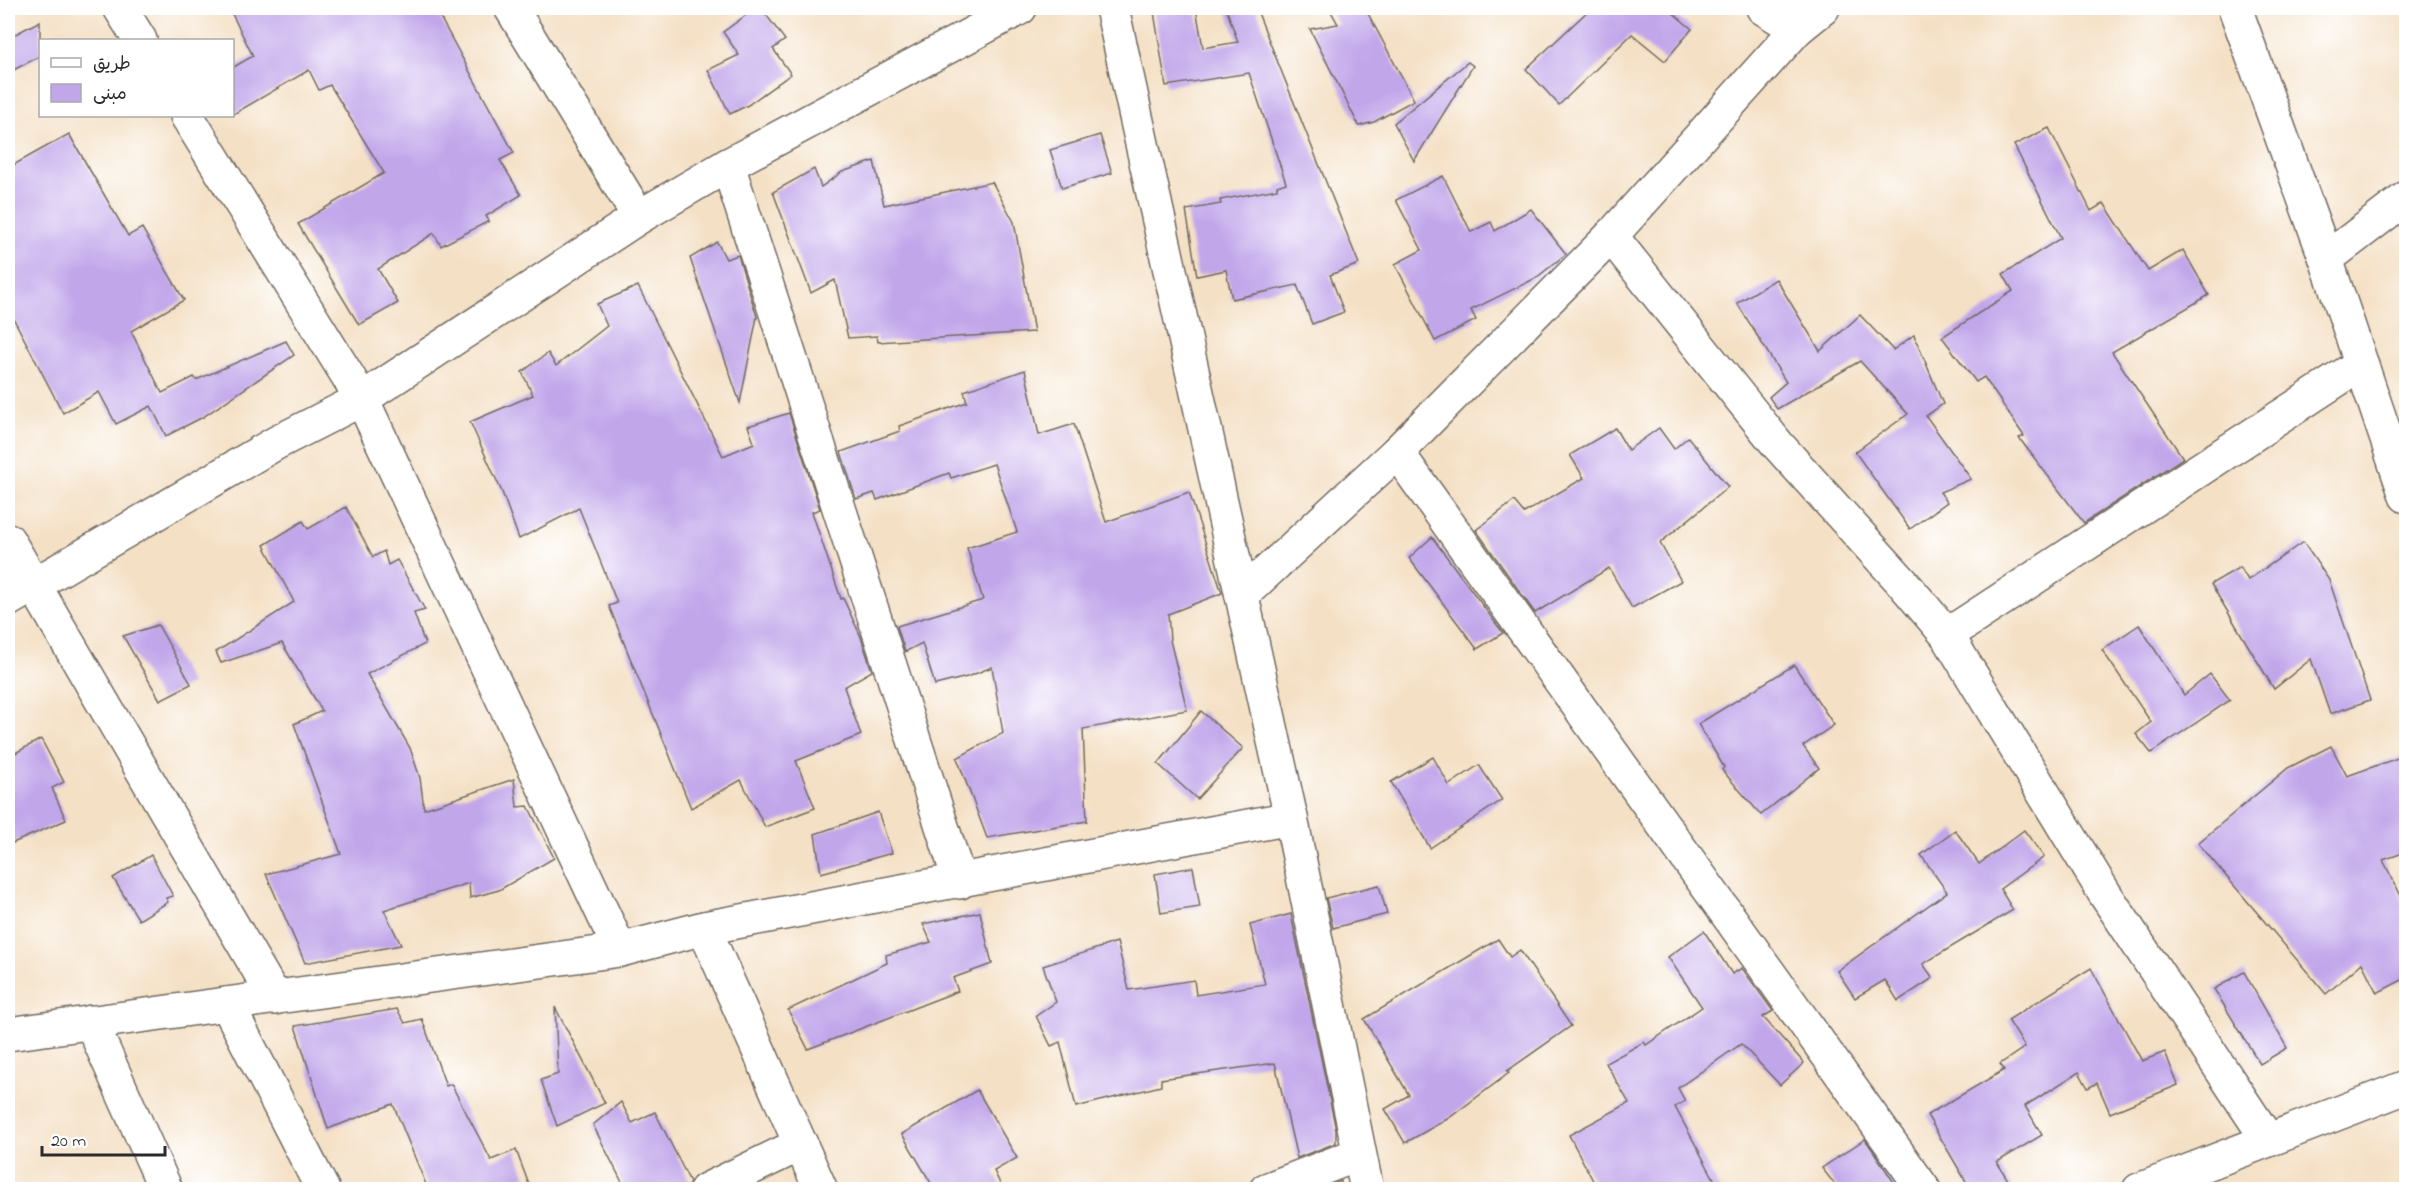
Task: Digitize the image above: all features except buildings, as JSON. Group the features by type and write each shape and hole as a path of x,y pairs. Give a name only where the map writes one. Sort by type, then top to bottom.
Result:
{"street":[{"path":"120,8 140,39"},
{"path":"511,8 639,217"},
{"path":"21,593 276,443 362,399 639,217 728,165 1020,8"},
{"path":"1112,8 1291,818 1367,1190"},
{"path":"1763,8 1797,29"},
{"path":"1242,595 1397,452 1611,236 1797,29 1823,8"},
{"path":"2235,8 2326,259 2406,496"},
{"path":"188,117 362,399 620,951"},
{"path":"728,165 960,882"},
{"path":"2326,259 2406,198"},
{"path":"1611,236 1778,445 1947,635 2105,894 2268,1140"},
{"path":"1947,635 2361,364"},
{"path":"1397,452 1924,1190"},
{"path":"8,540 21,593 275,998"},
{"path":"8,1034 620,951 704,928 960,882 1291,818"},
{"path":"704,928 821,1190"},
{"path":"227,1004 323,1190"},
{"path":"90,1022 166,1190"},
{"path":"2139,1190 2406,1087"},
{"path":"706,1190 801,1144"},
{"path":"1266,1190 1359,1154"}]}
